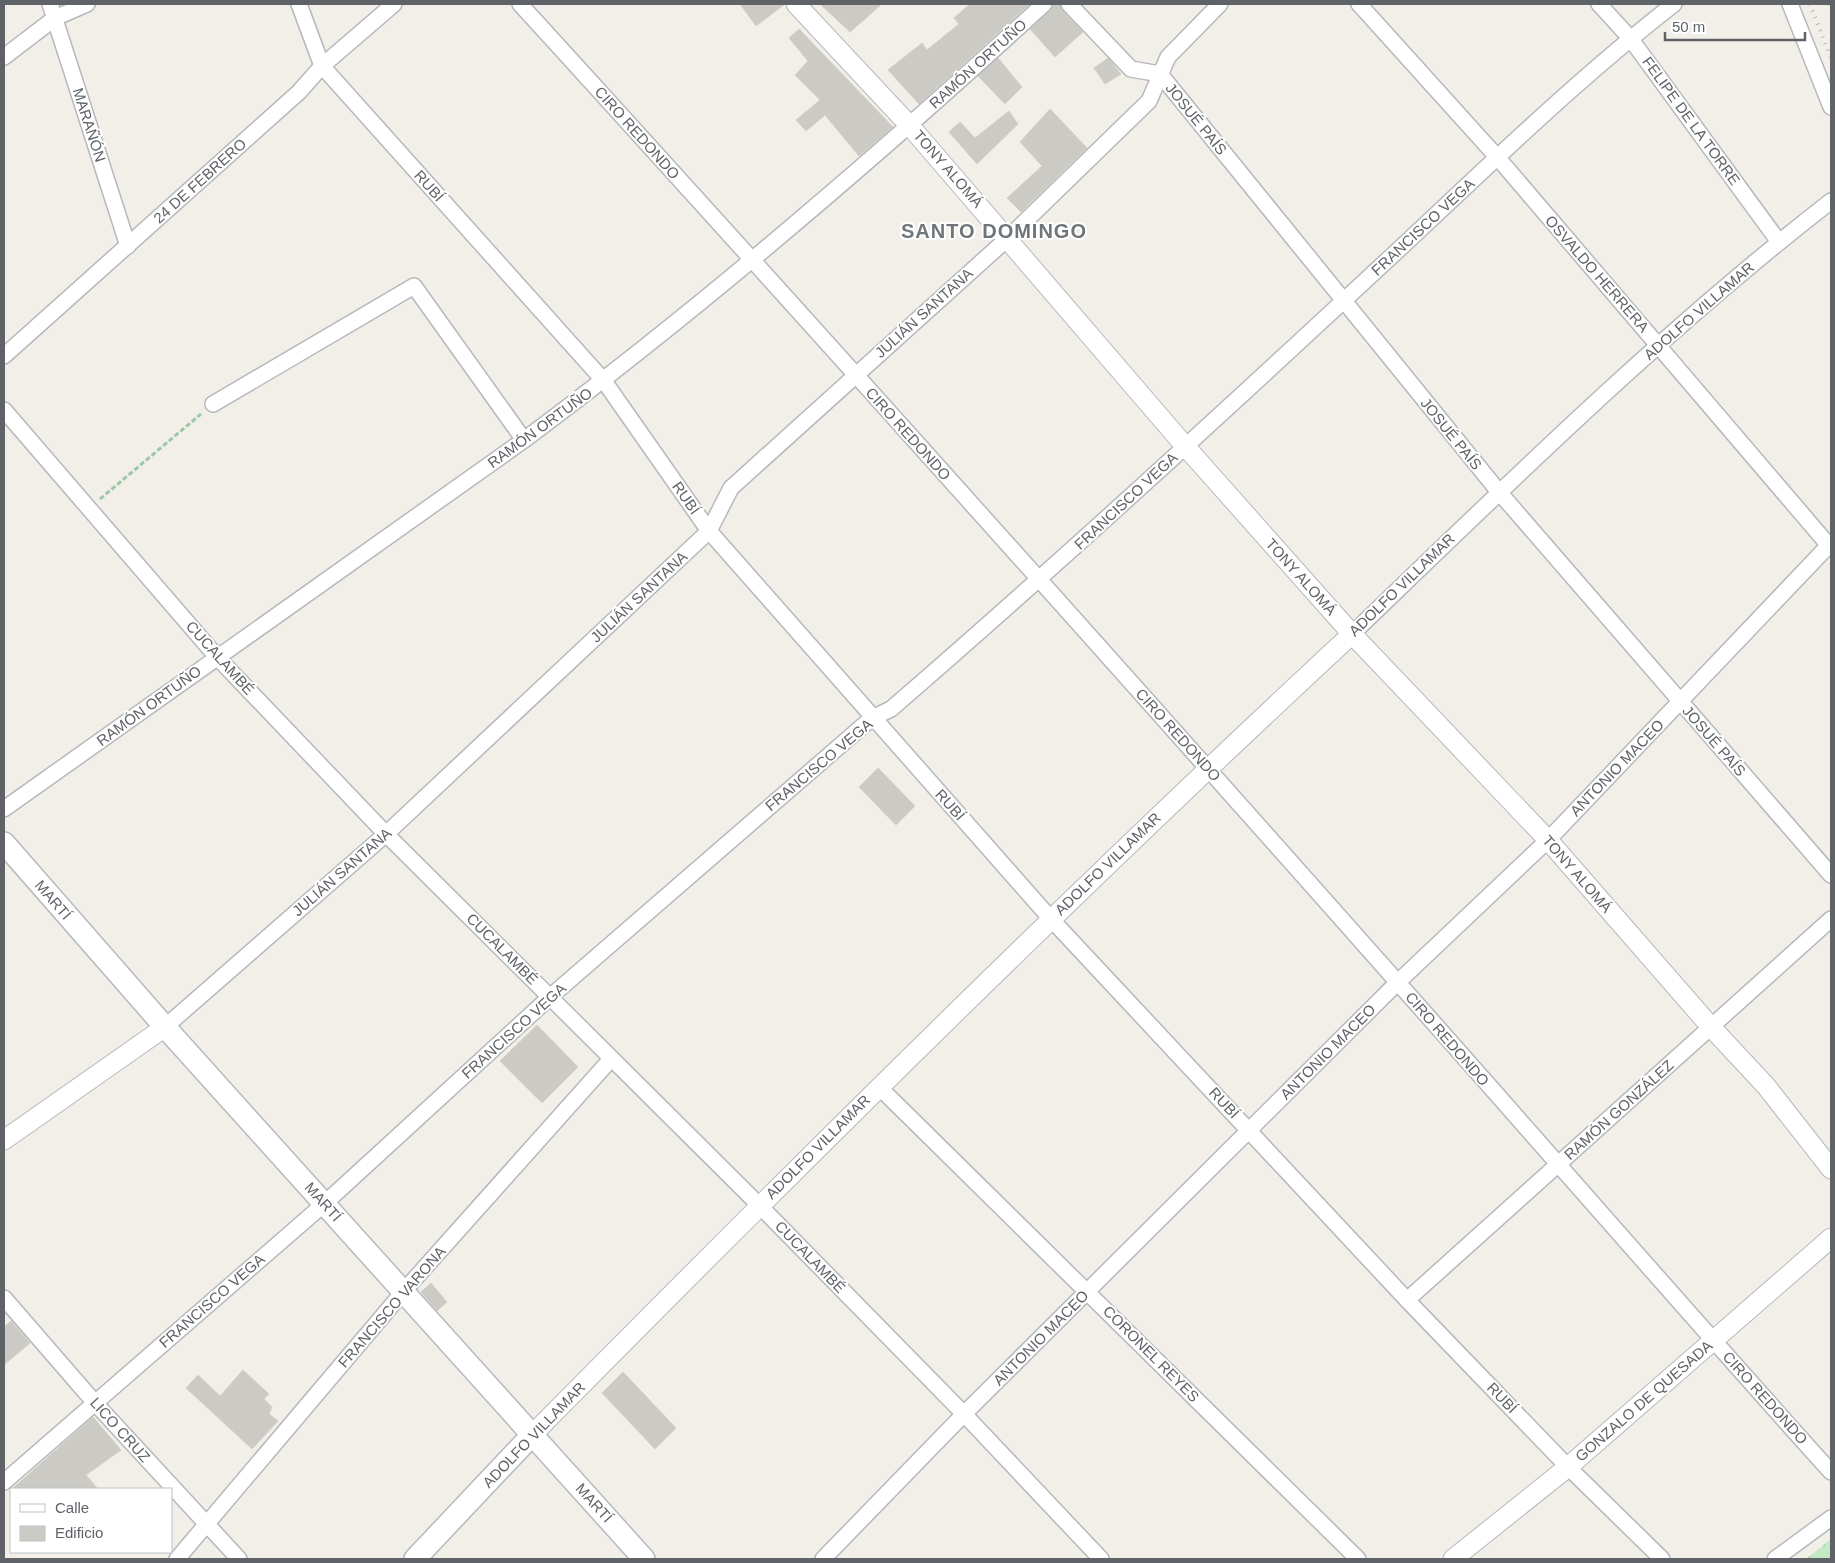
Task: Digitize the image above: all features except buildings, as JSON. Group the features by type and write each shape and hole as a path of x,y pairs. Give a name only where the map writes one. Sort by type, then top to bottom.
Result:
{"main road":[{"name":"MARTÍ","path":"4,843 165,1027 644,1559"},
{"name":"ADOLFO VILLAMAR","path":"415,1559 532,1436"}],"street":[{"path":"4,57 53,11 88,4"},
{"name":"RUBÍ","path":"299,4 322,66 604,381 709,531 872,718 1051,919 1250,1130 1406,1300 1568,1467 1662,1559"},
{"name":"24 DE FEBRERO","path":"4,356 299,92 322,66 394,4"},
{"name":"CIRO REDONDO","path":"520,4 1040,580 1398,982 1712,1341 1831,1472"},
{"name":"TONY ALOMÁ","path":"796,4 910,126 1185,446 1352,634 1548,840 1711,1028 1766,1086 1831,1169"},
{"name":"RAMÓN ORTUÑO","path":"4,809 524,440 604,381 910,126 1044,4"},
{"name":"JOSUÉ PAÍS","path":"1069,4 1131,69 1160,74 1342,302 1499,492 1831,874"},
{"name":"JULIÁN SANTANA","path":"4,1140 165,1027 386,834 709,531 731,488 1008,238 1148,102 1168,57 1220,4"},
{"name":"OSVALDO HERRERA","path":"1359,4 1498,158 1830,546"},
{"name":"FELIPE DE LA TORRE","path":"1599,4 1630,38 1779,242"},
{"name":"FRANCISCO VEGA","path":"4,1482 324,1204 550,997 872,718 891,709 1040,580 1630,38 1674,4"},
{"path":"1790,4 1831,107"},
{"name":"MARAÑÓN","path":"53,11 128,246"},
{"name":"ADOLFO VILLAMAR","path":"532,1436 759,1205 1207,768 1352,634 1499,492 1659,345 1779,242 1831,201"},
{"path":"213,404 414,286 524,440"},
{"name":"CUCALAMBÉ","path":"4,410 217,657 386,834 610,1059 759,1205 964,1414 1101,1559"},
{"name":"ANTONIO MACEO","path":"823,1559 964,1414 1398,982 1548,840 1830,546"},
{"name":"RAMÓN GONZÁLEZ","path":"1406,1300 1831,919"},
{"name":"FRANCISCO VARONA","path":"178,1559 403,1292 610,1059"},
{"name":"CORONEL REYES","path":"879,1087 1358,1559"},
{"name":"GONZALO DE QUESADA","path":"1452,1559 1568,1467 1831,1238"},
{"name":"LICO CRUZ","path":"4,1298 95,1403 239,1559"},
{"path":"1775,1559 1831,1518"}],"path":[{"path":"88,509 213,404"}],"green space":[{"path":"1831,1539 1831,1559 1806,1559"}],"railway":[{"path":"1810,4 1831,58"},
{"path":"1829,4 1831,9"}],"district":[{"name":"SANTO DOMINGO","path":"994,231"}]}
